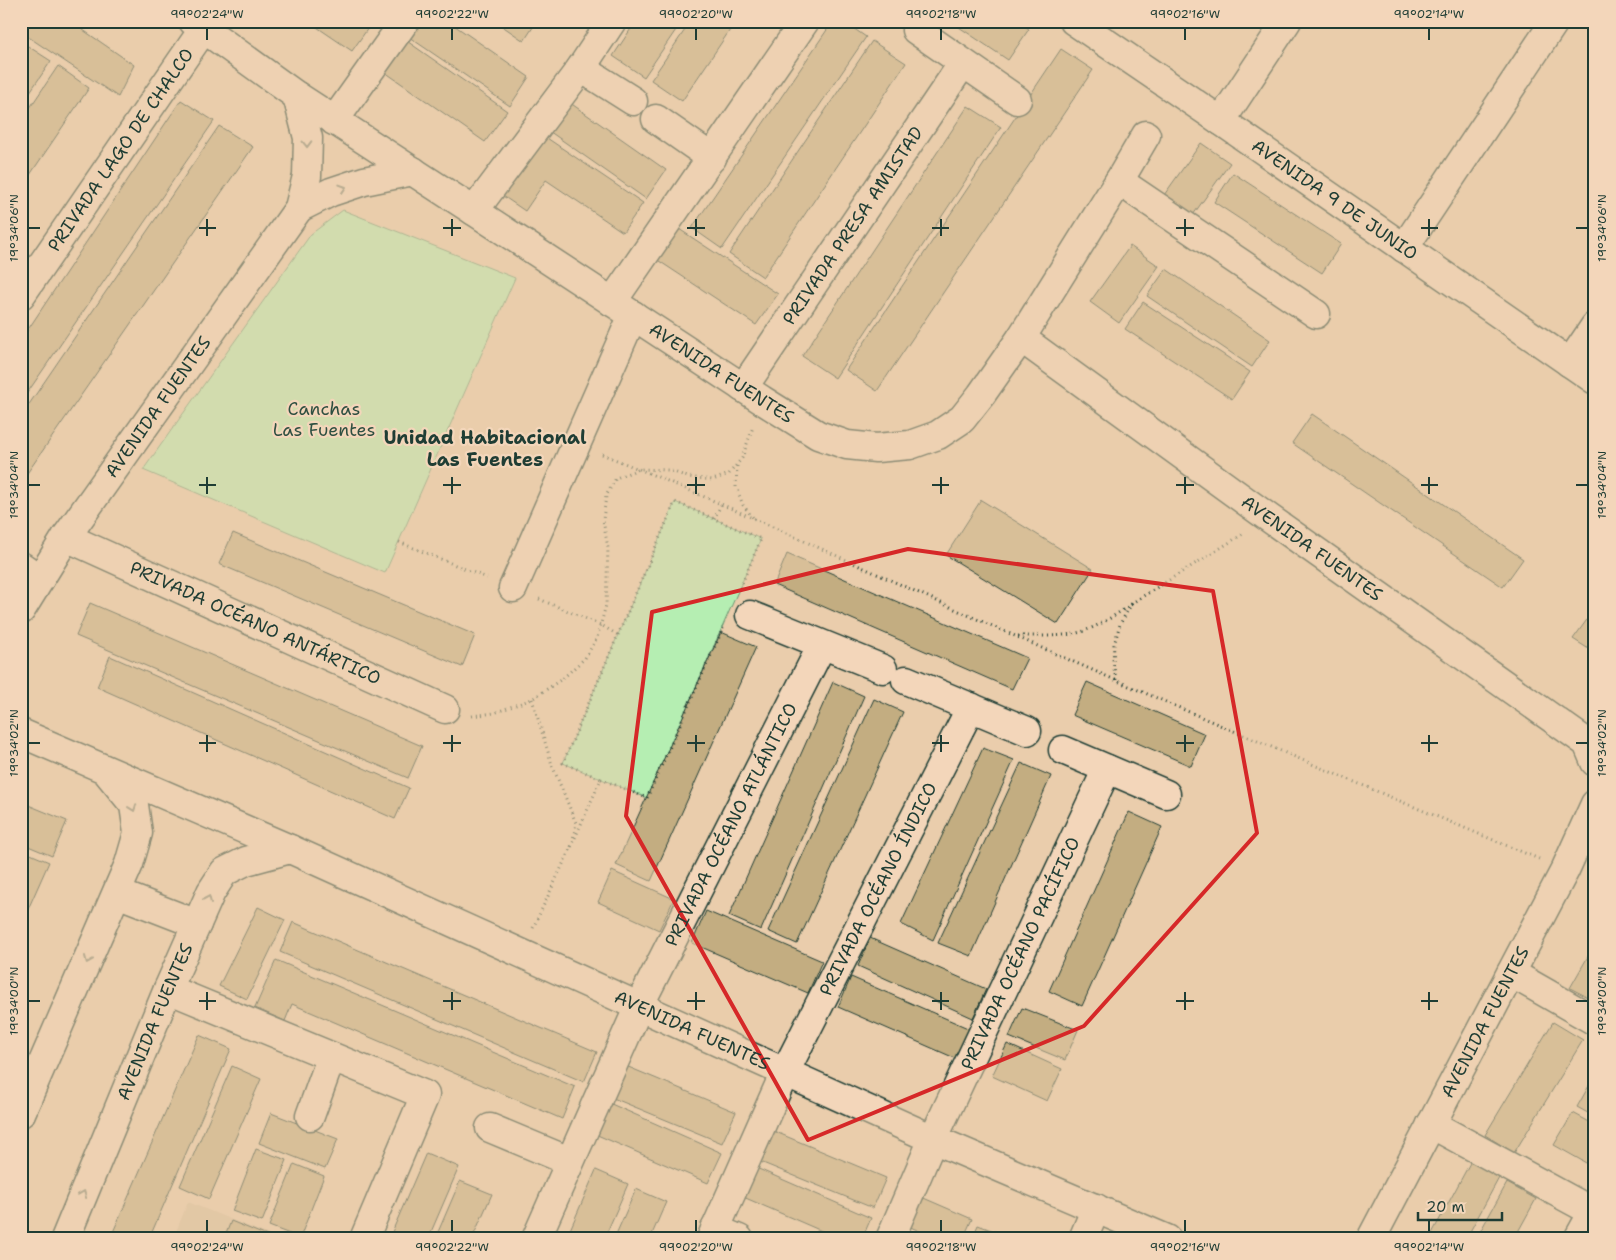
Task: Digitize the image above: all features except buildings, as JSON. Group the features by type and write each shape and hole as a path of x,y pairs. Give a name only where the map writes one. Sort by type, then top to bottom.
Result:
{"street":[{"path":"334,121 406,21"},
{"path":"474,211 581,68 612,21"},
{"path":"513,588 577,444 622,308 712,158 804,21"},
{"name":"AVENIDA 9 DE JUNIO","path":"1074,21 1595,380"},
{"path":"1221,121 1287,21"},
{"path":"1404,248 1555,21"},
{"name":"AVENIDA FUENTES","path":"202,24 297,96 334,121 753,394 818,435 847,446 876,448 910,445 938,435 962,418 981,395 1021,338 1146,135"},
{"name":"PRIVADA LAGO DE CHALCO","path":"21,294 202,24"},
{"path":"916,30 1017,100"},
{"name":"PRIVADA PRESA AMISTAD","path":"753,394 963,62"},
{"path":"581,68 633,101"},
{"name":"AVENIDA FUENTES","path":"21,610 31,573 66,537 299,208 307,176 308,138 297,96"},
{"path":"656,119 712,158"},
{"name":"AVENIDA FUENTES","path":"299,208 331,192 364,181 413,171"},
{"path":"1119,181 1316,314"},
{"path":"1570,363 1595,326"},
{"name":"AVENIDA FUENTES","path":"1021,338 1268,518 1587,743 1595,762"},
{"name":"PRIVADA OCÉANO ANTÁRTICO","path":"66,537 444,709"},
{"path":"750,615 1026,731"},
{"name":"PRIVADA OCÉANO ATLÁNTICO","path":"536,1239 638,1006 822,645"},
{"name":"PRIVADA OCÉANO ÍNDICO","path":"722,1235 785,1072 971,707"},
{"name":"AVENIDA FUENTES","path":"21,733 290,849 933,1139 1167,1239"},
{"path":"1063,750 1166,794"},
{"name":"AVENIDA FUENTES","path":"21,1113 117,893 129,864 138,834 134,805 105,769"},
{"name":"PRIVADA OCÉANO PACÍFICO","path":"890,1239 933,1139 1107,769"},
{"name":"AVENIDA FUENTES","path":"1371,1239 1565,870 1595,804"},
{"name":"AVENIDA FUENTES","path":"64,1239 168,989 211,892 224,872 246,861 290,849"},
{"path":"117,893 197,924"},
{"path":"1511,973 1595,1021"},
{"path":"168,989 425,1095 364,1239"},
{"path":"310,1116 332,1058"},
{"path":"1431,1124 1594,1212 1578,1239"},
{"path":"490,1128 570,1161"},
{"path":"1083,1239 1096,1208"}],"path":[{"path":"444,709 470,716 494,713 532,699 562,679 585,658 597,638 606,605 608,548 603,520 606,496 616,478 639,469 668,470 688,477 713,480 729,474 742,458 753,394"},
{"path":"577,444 639,469 1345,779 1565,870"},
{"path":"737,465 736,487 743,505 755,520"},
{"path":"725,624 647,798 563,763 675,502 761,539 739,590"},
{"path":"714,519 721,505"},
{"path":"1016,636 1053,636 1078,632 1105,621 1268,518"},
{"path":"1116,680 1113,662 1114,645 1120,624 1132,603"},
{"path":"532,699 552,765 576,823 571,847"},
{"path":"521,953 601,779"}],"highlighted area":[{"path":"908,549 1213,591 1257,833 1084,1026 808,1140 626,816 652,612"}],"shaded area":[{"path":"188,1202 279,1239 173,1239"}],"green space":[{"name":"Canchas Las Fuentes","path":"343,210 515,278 385,573 143,470 311,234"},
{"path":"675,502 761,539 647,798 563,763"}],"district":[{"name":"Unidad Habitacional Las Fuentes","path":"485,448"}]}
